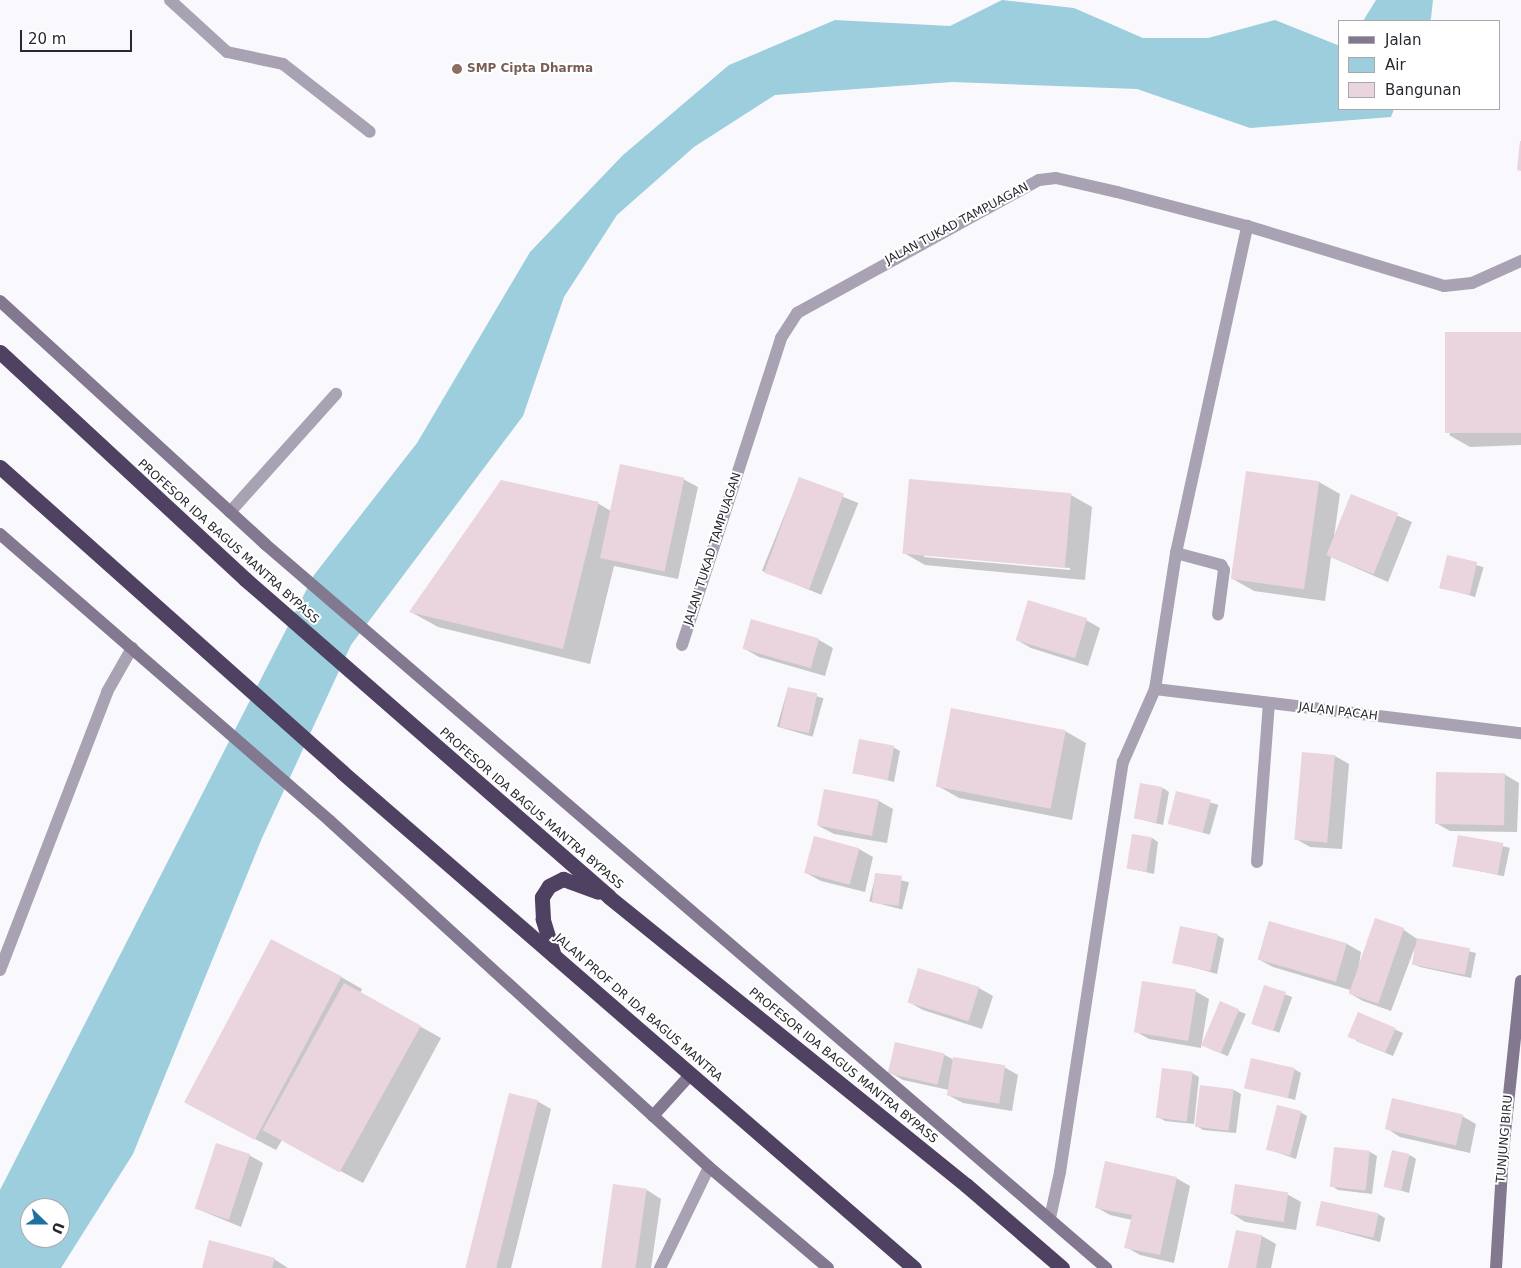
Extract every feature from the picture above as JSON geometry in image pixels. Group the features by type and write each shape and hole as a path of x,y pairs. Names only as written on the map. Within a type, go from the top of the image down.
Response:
{"highway":[{"name":"PROFESOR IDA BAGUS MANTRA BYPASS","path":"0,352 245,580 609,897 966,1185 1062,1268"},
{"name":"JALAN PROF DR IDA BAGUS MANTRA","path":"0,467 342,772 914,1268"},
{"path":"554,956 543,919 542,897 550,886 563,880 609,897"}],"street":[{"path":"170,0 227,52 283,64 370,132"},
{"name":"JALAN TUKAD TAMPUAGAN","path":"682,645 781,338 797,313 807,305 1039,180 1056,178 1246,226 1444,286 1472,282 1521,260"},
{"path":"1050,1218 1123,762 1155,689 1176,553 1246,226"},
{"path":"0,301 265,544 640,870 1050,1218 1106,1268"},
{"path":"230,512 336,394"},
{"path":"0,534 330,821 709,1167 828,1268"},
{"path":"1176,553 1221,565 1224,570 1218,614"},
{"path":"0,970 108,692 132,648"},
{"name":"JALAN PACAH","path":"1155,689 1521,734"},
{"path":"1257,862 1269,704"},
{"name":"TUNJUNG BIRU","path":"1496,1268 1504,1142 1521,981"},
{"path":"653,1116 691,1074"},
{"path":"660,1268 709,1167"}],"water":[{"path":"1002,0 1074,8 1143,38 1208,38 1275,20 1338,45 1338,110 1394,110 1391,117 1250,128 1137,89 952,82 775,95 694,147 617,215 564,297 523,416 351,645 262,838 133,1154 61,1268 0,1268 0,1190 314,575 417,443 530,252 623,155 729,65 835,20 950,26"},
{"path":"1376,0 1433,0 1430,20 1364,20"}],"building":[{"path":"1521,141 1521,171 1517,170"},
{"path":"1445,332 1521,332 1521,433 1445,433"},
{"path":"620,464 685,478 665,572 600,558"},
{"path":"1246,471 1319,481 1304,589 1231,579"},
{"path":"799,477 844,493 809,589 764,573"},
{"path":"909,479 1071,493 1065,568 902,554"},
{"path":"501,480 599,502 563,649 409,612"},
{"path":"1351,494 1398,513 1374,574 1326,555"},
{"path":"1447,555 1477,562 1470,595 1439,588"},
{"path":"1028,600 1087,618 1075,658 1016,640"},
{"path":"751,619 819,639 811,668 742,649"},
{"path":"788,687 817,693 809,733 779,727"},
{"path":"951,708 1066,730 1051,809 936,787"},
{"path":"859,739 894,746 888,780 852,773"},
{"path":"1302,752 1335,755 1327,843 1294,840"},
{"path":"1436,772 1505,773 1504,825 1435,824"},
{"path":"1140,783 1163,787 1156,822 1134,818"},
{"path":"824,789 879,800 872,836 817,825"},
{"path":"1176,791 1211,800 1203,833 1168,824"},
{"path":"1132,834 1152,837 1146,872 1127,869"},
{"path":"1458,835 1503,843 1498,875 1452,867"},
{"path":"814,836 859,848 850,885 804,873"},
{"path":"875,873 902,876 899,906 872,903"},
{"path":"1375,918 1404,928 1378,1004 1349,994"},
{"path":"1269,921 1347,943 1336,982 1258,959"},
{"path":"1180,926 1218,934 1210,971 1172,963"},
{"path":"1417,938 1470,948 1465,975 1412,965"},
{"path":"271,939 342,977 255,1140 184,1102"},
{"path":"918,968 979,987 969,1021 907,1002"},
{"path":"1142,981 1196,990 1188,1041 1134,1032"},
{"path":"344,983 421,1026 340,1173 263,1130"},
{"path":"1264,985 1286,992 1273,1031 1251,1024"},
{"path":"1220,1001 1239,1009 1221,1053 1201,1045"},
{"path":"1358,1012 1396,1028 1385,1053 1347,1037"},
{"path":"895,1042 945,1053 937,1085 888,1073"},
{"path":"953,1057 1005,1065 999,1104 947,1096"},
{"path":"1251,1058 1295,1068 1288,1098 1244,1088"},
{"path":"1162,1068 1193,1072 1187,1121 1156,1118"},
{"path":"1200,1085 1234,1089 1229,1131 1195,1127"},
{"path":"509,1093 538,1100 496,1268 465,1268"},
{"path":"1392,1098 1463,1114 1456,1146 1385,1129"},
{"path":"1277,1105 1301,1111 1290,1156 1266,1150"},
{"path":"216,1143 250,1154 229,1220 195,1209"},
{"path":"1334,1147 1370,1151 1366,1191 1330,1187"},
{"path":"1392,1150 1410,1154 1401,1191 1383,1187"},
{"path":"1105,1161 1177,1177 1160,1255 1124,1248 1132,1215 1095,1208"},
{"path":"613,1184 647,1189 636,1268 601,1268"},
{"path":"1235,1184 1288,1192 1284,1222 1230,1214"},
{"path":"1321,1201 1379,1213 1374,1238 1316,1225"},
{"path":"1236,1230 1262,1235 1256,1268 1228,1268"},
{"path":"209,1240 275,1258 272,1268 202,1268"}],"place":[{"name":"SMP Cipta Dharma","path":"457,69"}]}
